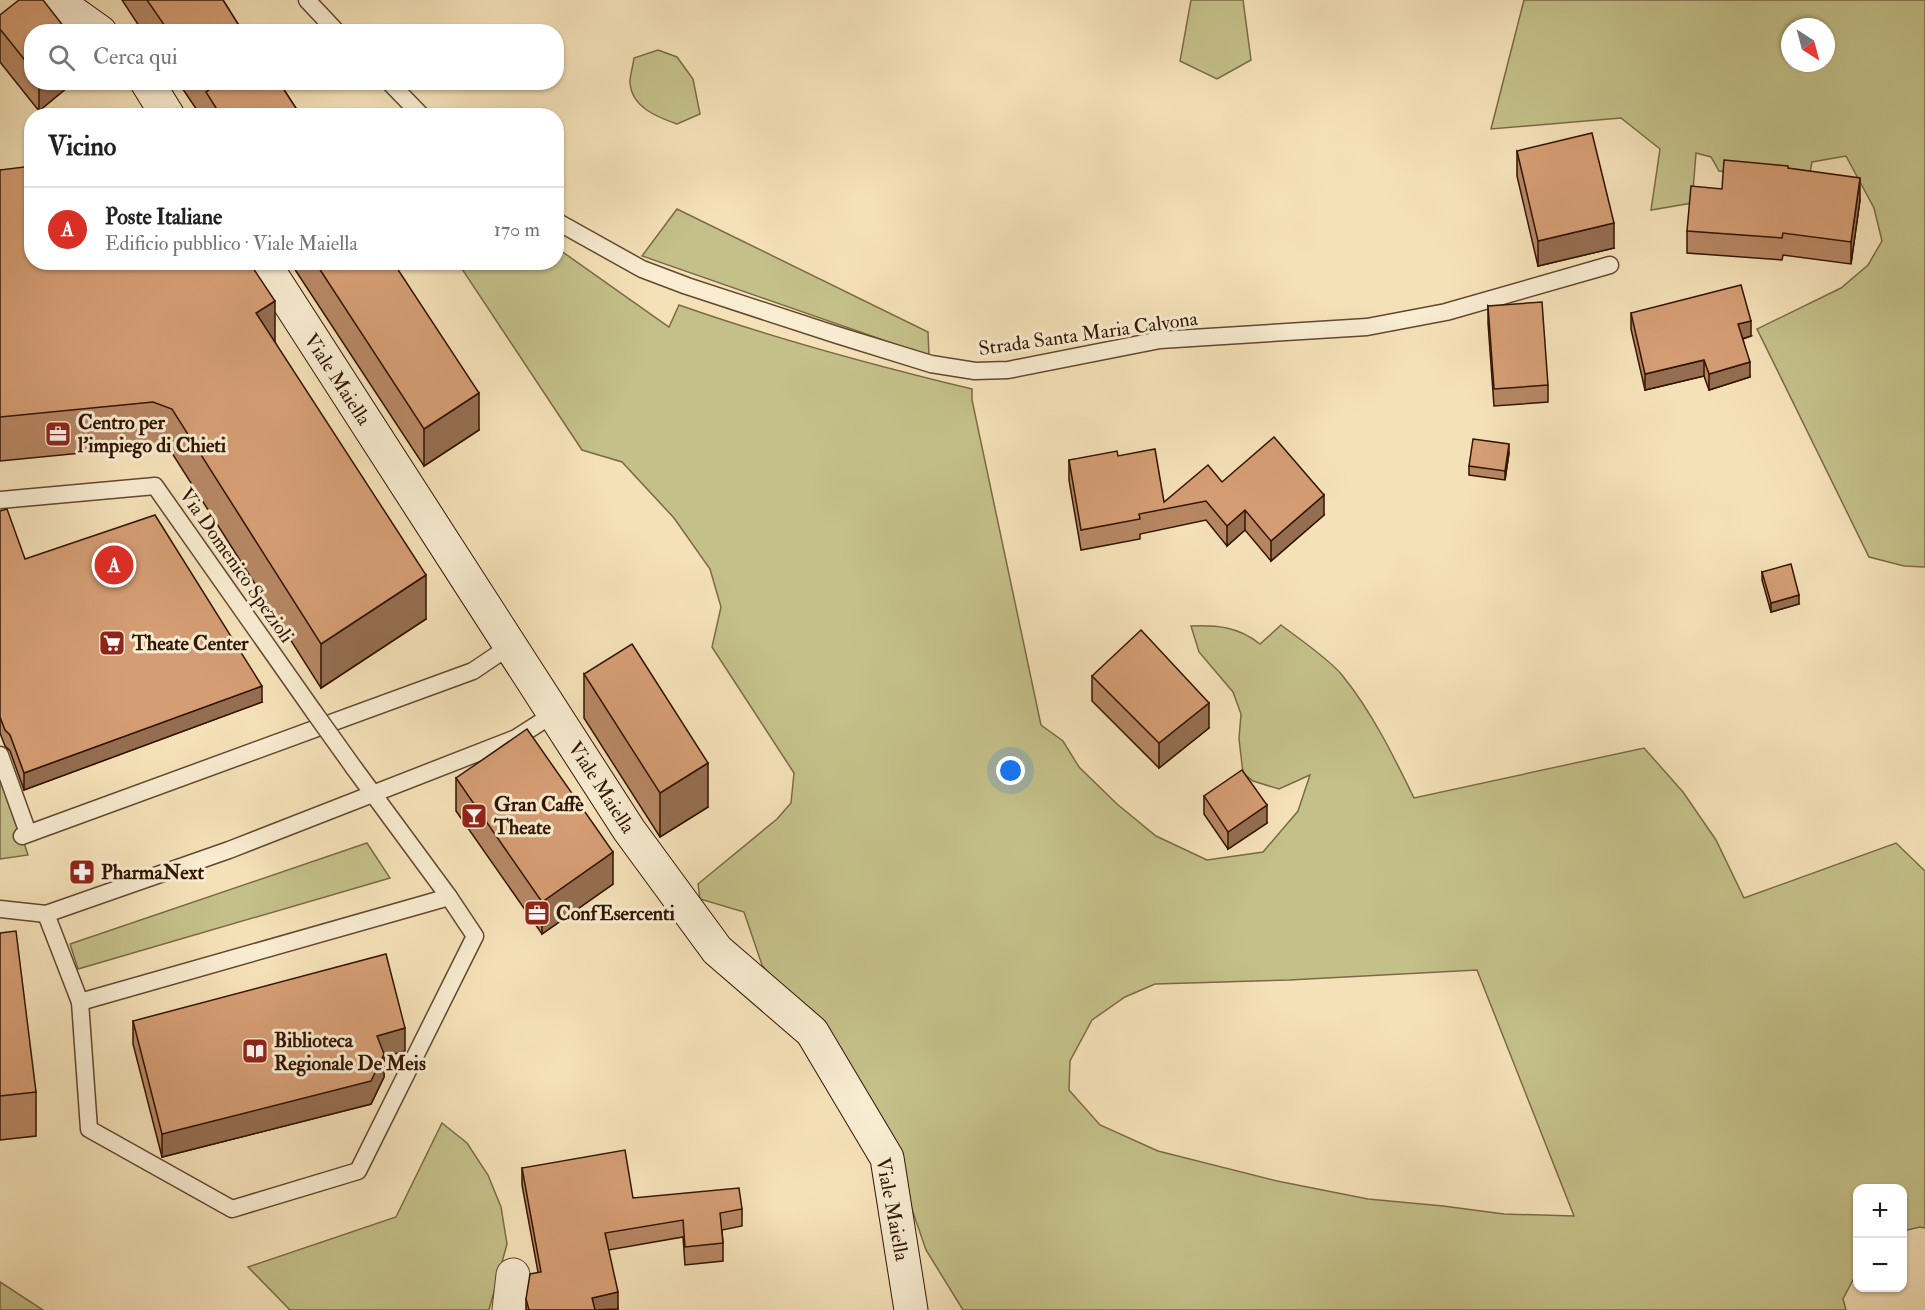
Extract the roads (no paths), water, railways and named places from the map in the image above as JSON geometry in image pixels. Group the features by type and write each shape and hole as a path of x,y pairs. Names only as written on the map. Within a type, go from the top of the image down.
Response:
{"main road":[{"path":"55,0 89,24"},
{"path":"90,0 106,24"},
{"path":"152,90 163,108"},
{"name":"Viale Maiella","path":"268,270 630,830 717,950 812,1032 818,1041 887,1158 911,1310"},
{"path":"509,1310 513,1275"}],"lane":[{"path":"308,0 330,24"},
{"path":"397,90 414,108"},
{"name":"Strada Santa Maria Calvona","path":"564,225 642,269 687,286 931,364 975,372 1008,370 1160,340 1367,327 1446,312 1610,265"},
{"name":"Via Domenico Spezioli","path":"0,500 155,486 475,936 358,1171 232,1209 89,1129 80,1002 45,914"},
{"path":"0,755 25,834 473,671 510,646"},
{"path":"0,909 45,914 229,850 516,738 555,713"},
{"path":"80,1002 449,897"}],"place":[{"name":"Centro per l'impiego di Chieti","path":"58,434"},
{"name":"Poste Italiane","path":"114,565"},
{"name":"Theate Center","path":"112,643"},
{"name":"Gran Caffè Theate","path":"474,816"},
{"name":"PharmaNext","path":"82,872"},
{"name":"ConfEsercenti","path":"537,913"},
{"name":"Biblioteca Regionale De Meis","path":"255,1051"}]}
